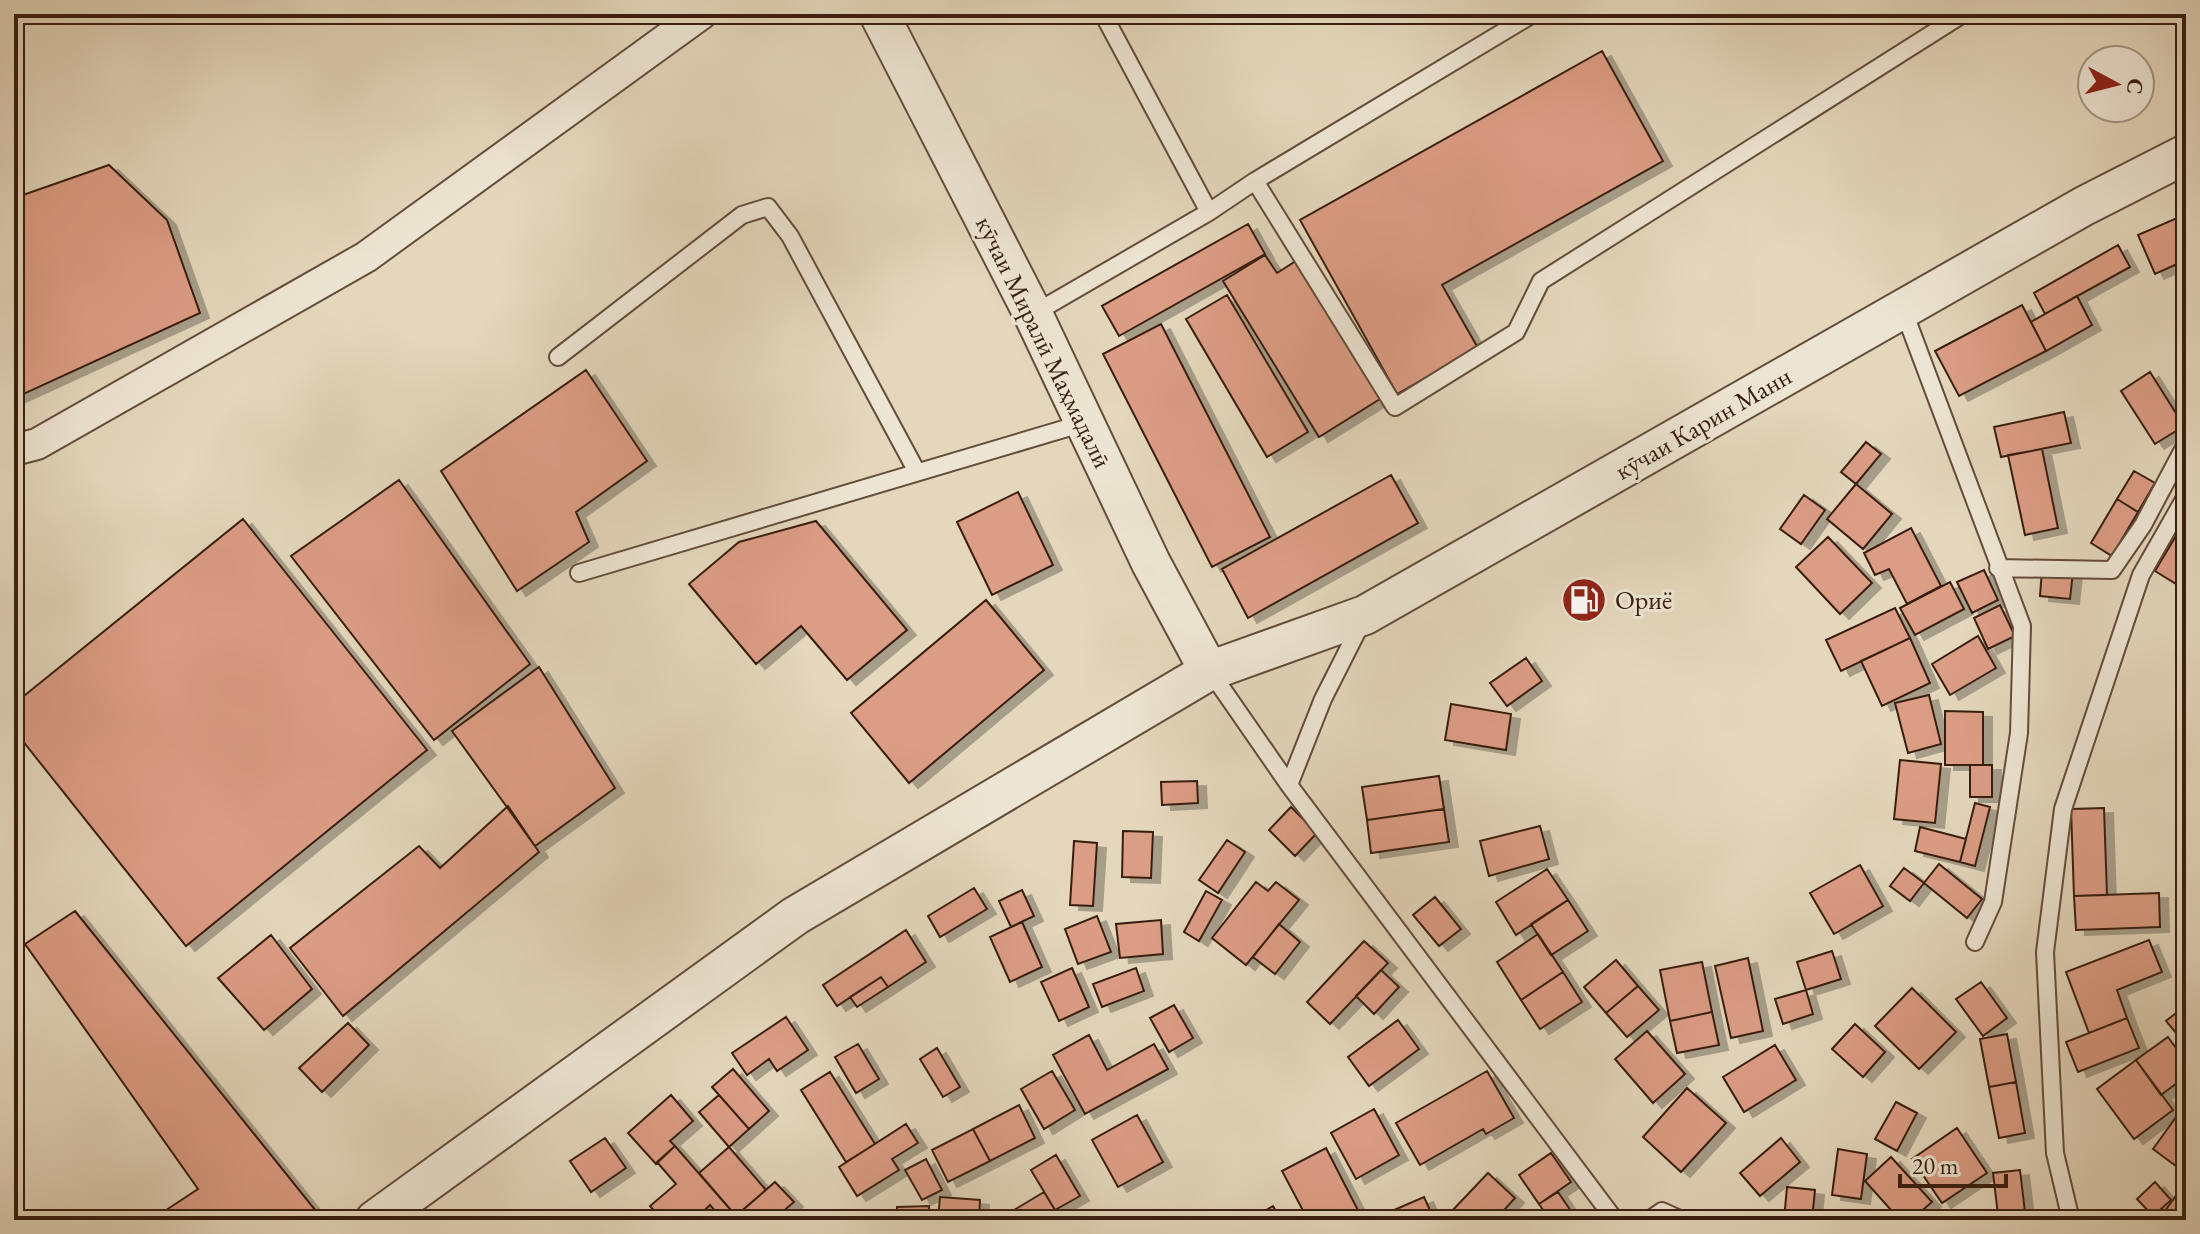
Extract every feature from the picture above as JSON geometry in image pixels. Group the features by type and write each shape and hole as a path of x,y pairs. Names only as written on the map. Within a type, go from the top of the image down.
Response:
{"street":[{"path":"14,450 37,444 366,257 701,14"},
{"name":"кӯчаи Миралӣ Маҳмадалӣ","path":"879,14 1033,314 1151,563 1209,671"},
{"name":"кӯчаи Карин Манн","path":"375,1220 795,916 1209,671 1365,615 2084,206 2186,154"}],"lane":[{"path":"1103,14 1209,212"},
{"path":"1033,314 1209,212 1255,181 1533,14"},
{"path":"1255,181 1395,407 1516,332 1541,281 1963,14"},
{"path":"558,357 742,215 768,207 790,236 917,472"},
{"path":"1903,309 2022,626 2019,733 1993,902 1975,942"},
{"path":"579,573 1084,423"},
{"path":"1998,568 2112,570 2143,525 2186,444"},
{"path":"2071,1220 2055,1153 2045,952 2063,809 2141,575 2186,496"},
{"path":"1289,785 1323,699 1365,615"},
{"path":"1209,671 1289,785 1615,1220"},
{"path":"1649,1220 1662,1211 1682,1220"}],"building":[{"path":"1602,51 1663,161 1442,285 1478,348 1397,394 1300,220"},
{"path":"109,165 167,220 200,313 17,397 14,389 14,235 20,196"},
{"path":"2177,218 2186,239 2186,260 2155,274 2138,235"},
{"path":"1248,224 1265,254 1119,336 1102,306"},
{"path":"2118,245 2130,267 2045,314 2034,293"},
{"path":"1265,255 1277,273 1296,261 1380,399 1319,437 1223,281"},
{"path":"1227,295 1308,432 1267,457 1186,319"},
{"path":"2077,296 2092,325 2046,351 2031,322"},
{"path":"2022,305 2046,351 1959,396 1935,351"},
{"path":"1161,324 1270,537 1212,567 1103,354"},
{"path":"586,370 647,461 576,512 589,542 517,591 441,471"},
{"path":"2150,372 2184,426 2155,444 2121,391"},
{"path":"2064,412 2071,443 2001,457 1994,427"},
{"path":"1866,442 1881,454 1856,484 1841,472"},
{"path":"2042,449 2058,528 2025,535 2008,455"},
{"path":"2134,471 2155,483 2138,512 2117,499"},
{"path":"1391,475 1418,523 1248,618 1222,569"},
{"path":"399,480 530,664 434,740 291,556"},
{"path":"1856,484 1892,514 1863,549 1827,519"},
{"path":"1018,492 1053,565 992,595 957,522"},
{"path":"1804,495 1825,510 1801,544 1780,529"},
{"path":"2117,499 2138,512 2112,556 2091,543"},
{"path":"243,519 427,750 186,946 14,730 14,704"},
{"path":"2186,519 2186,578 2181,587 2155,571"},
{"path":"816,521 907,630 847,680 801,626 756,664 689,584 739,542"},
{"path":"1911,528 1941,586 1907,604 1889,569 1875,575 1864,553"},
{"path":"1828,537 1872,583 1840,614 1796,567"},
{"path":"2042,569 2073,572 2070,599 2040,596"},
{"path":"1984,570 1998,600 1972,613 1957,582"},
{"path":"1950,582 1964,609 1915,635 1900,608"},
{"path":"986,600 1044,670 909,783 851,713"},
{"path":"2000,605 2015,636 1988,649 1974,618"},
{"path":"1895,608 1910,638 1841,671 1826,640"},
{"path":"1978,636 1996,668 1950,695 1932,664"},
{"path":"1910,638 1930,683 1882,706 1861,661"},
{"path":"1526,658 1542,681 1507,706 1490,683"},
{"path":"539,667 615,788 535,846 452,731"},
{"path":"1929,695 1941,744 1908,753 1895,703"},
{"path":"1451,704 1511,714 1506,750 1445,740"},
{"path":"1945,711 1983,712 1983,765 1945,765"},
{"path":"1900,760 1941,764 1935,823 1894,819"},
{"path":"1970,765 1992,765 1992,797 1970,797"},
{"path":"1439,776 1444,809 1367,820 1362,787"},
{"path":"1197,781 1198,803 1162,805 1161,782"},
{"path":"1975,803 1990,807 1975,866 1960,862"},
{"path":"508,806 539,852 343,1016 290,948 419,846 440,868"},
{"path":"1291,807 1317,833 1295,856 1269,830"},
{"path":"2104,808 2107,895 2074,896 2071,809"},
{"path":"1444,809 1449,842 1371,853 1367,820"},
{"path":"1540,826 1549,859 1489,876 1480,841"},
{"path":"1920,827 1966,839 1960,862 1915,851"},
{"path":"1123,831 1153,832 1151,878 1122,877"},
{"path":"1227,840 1245,852 1218,893 1199,880"},
{"path":"1074,841 1097,843 1093,906 1070,905"},
{"path":"1939,864 1982,899 1967,918 1924,883"},
{"path":"1860,865 1883,906 1834,934 1810,893"},
{"path":"1904,868 1924,883 1910,901 1890,886"},
{"path":"1547,869 1568,900 1516,935 1496,902"},
{"path":"1256,882 1268,891 1276,882 1299,900 1246,965 1212,938"},
{"path":"974,888 987,909 940,937 928,916"},
{"path":"1022,890 1034,916 1011,927 999,901"},
{"path":"1206,891 1222,900 1199,941 1184,932"},
{"path":"2159,893 2160,927 2076,930 2074,896"},
{"path":"1435,897 1461,929 1439,946 1413,915"},
{"path":"1568,900 1588,931 1551,955 1531,924"},
{"path":"75,911 316,1211 302,1220 151,1220 198,1189 25,944"},
{"path":"1097,916 1111,952 1078,964 1065,929"},
{"path":"1161,920 1163,954 1120,958 1116,924"},
{"path":"1022,922 1042,967 1010,982 990,937"},
{"path":"1279,924 1300,942 1275,974 1253,957"},
{"path":"906,930 926,962 888,987 881,977 837,1006 823,985"},
{"path":"1538,934 1563,972 1521,1000 1497,962"},
{"path":"271,935 312,989 264,1030 218,978"},
{"path":"2149,940 2162,972 2117,990 2127,1018 2089,1033 2066,972"},
{"path":"1364,941 1388,963 1330,1024 1307,1002"},
{"path":"1832,951 1841,979 1806,990 1797,962"},
{"path":"1748,958 1763,1031 1731,1038 1715,966"},
{"path":"1616,960 1638,986 1606,1013 1584,987"},
{"path":"1702,962 1712,1012 1670,1021 1660,970"},
{"path":"1072,968 1089,1007 1059,1021 1041,982"},
{"path":"1136,968 1144,991 1102,1007 1093,984"},
{"path":"1381,970 1399,987 1374,1014 1356,996"},
{"path":"1563,972 1582,1002 1540,1029 1521,1000"},
{"path":"881,977 888,987 857,1007 850,997"},
{"path":"1981,982 2007,1018 1983,1036 1956,999"},
{"path":"1638,986 1659,1010 1627,1037 1606,1013"},
{"path":"1912,988 1956,1032 1919,1069 1875,1026"},
{"path":"1806,990 1813,1014 1783,1024 1775,999"},
{"path":"1174,1005 1193,1038 1169,1052 1150,1018"},
{"path":"2186,1005 2186,1045 2166,1021"},
{"path":"1712,1012 1719,1045 1677,1053 1670,1021"},
{"path":"786,1017 808,1050 777,1071 769,1059 747,1075 732,1053"},
{"path":"2127,1018 2139,1048 2078,1072 2066,1042"},
{"path":"1398,1020 1419,1049 1369,1086 1348,1057"},
{"path":"348,1023 369,1045 322,1092 299,1068"},
{"path":"1855,1024 1885,1052 1863,1077 1832,1049"},
{"path":"1647,1031 1685,1074 1653,1103 1615,1059"},
{"path":"2007,1034 2016,1082 1989,1087 1980,1039"},
{"path":"1089,1035 1107,1070 1154,1044 1168,1069 1085,1114 1053,1055"},
{"path":"2168,1037 2186,1062 2186,1076 2161,1095 2136,1060"},
{"path":"858,1044 879,1079 856,1093 835,1057"},
{"path":"1775,1045 1796,1080 1744,1112 1723,1077"},
{"path":"937,1048 960,1087 943,1097 920,1059"},
{"path":"2136,1060 2173,1110 2134,1139 2097,1089"},
{"path":"733,1069 769,1111 749,1129 712,1087"},
{"path":"1052,1071 1075,1110 1044,1129 1021,1089"},
{"path":"1487,1071 1514,1118 1486,1134 1483,1129 1420,1165 1396,1123"},
{"path":"830,1072 875,1144 846,1162 801,1090"},
{"path":"2016,1082 2025,1133 1999,1138 1989,1087"},
{"path":"1687,1088 1726,1123 1681,1172 1643,1137"},
{"path":"671,1095 693,1121 670,1141 675,1146 656,1164 628,1133"},
{"path":"719,1095 749,1129 729,1147 699,1112"},
{"path":"1896,1102 1917,1113 1897,1151 1875,1139"},
{"path":"1019,1105 1035,1138 990,1161 973,1129"},
{"path":"1374,1109 1399,1155 1356,1179 1331,1133"},
{"path":"2179,1113 2186,1118 2186,1160 2180,1169 2153,1149"},
{"path":"1137,1115 1163,1162 1118,1187 1092,1140"},
{"path":"906,1124 918,1143 892,1159 899,1170 857,1196 839,1167"},
{"path":"1957,1128 1987,1173 1942,1203 1912,1159"},
{"path":"973,1129 990,1161 948,1182 932,1150"},
{"path":"605,1138 626,1168 591,1192 570,1161"},
{"path":"1781,1138 1800,1162 1760,1196 1740,1173"},
{"path":"675,1146 736,1216 723,1220 710,1205 694,1220 662,1220 650,1206 676,1184 657,1162"},
{"path":"729,1147 766,1190 736,1216 699,1173"},
{"path":"1326,1148 1363,1220 1308,1220 1282,1171"},
{"path":"1838,1149 1867,1154 1861,1199 1832,1195"},
{"path":"1551,1153 1571,1182 1539,1204 1519,1175"},
{"path":"1056,1155 1080,1196 1055,1210 1031,1170"},
{"path":"1891,1157 1932,1202 1911,1220 1900,1220 1865,1181"},
{"path":"926,1159 942,1190 922,1200 905,1170"},
{"path":"2020,1170 2025,1212 1998,1215 1993,1173"},
{"path":"1488,1173 1515,1198 1495,1220 1457,1220 1450,1213"},
{"path":"775,1182 794,1202 773,1220 731,1220"},
{"path":"2155,1182 2171,1200 2153,1216 2137,1199"},
{"path":"2186,1182 2186,1220 2169,1220 2162,1215"},
{"path":"1787,1187 1815,1190 1812,1220 1784,1220"},
{"path":"1044,1192 1061,1220 1013,1220 1009,1213"},
{"path":"1558,1192 1577,1220 1550,1220 1539,1204"},
{"path":"940,1197 980,1200 979,1220 938,1220"},
{"path":"1424,1197 1433,1217 1442,1213 1445,1220 1371,1220"},
{"path":"929,1206 930,1220 897,1220 897,1207"},
{"path":"1273,1206 1281,1220 1249,1220"},
{"path":"2025,1212 2026,1220 1981,1220 1980,1217"},
{"path":"1815,1214 1859,1218 1859,1220 1815,1220"}],"place":[{"name":"Ориё","path":"1584,600"}]}
